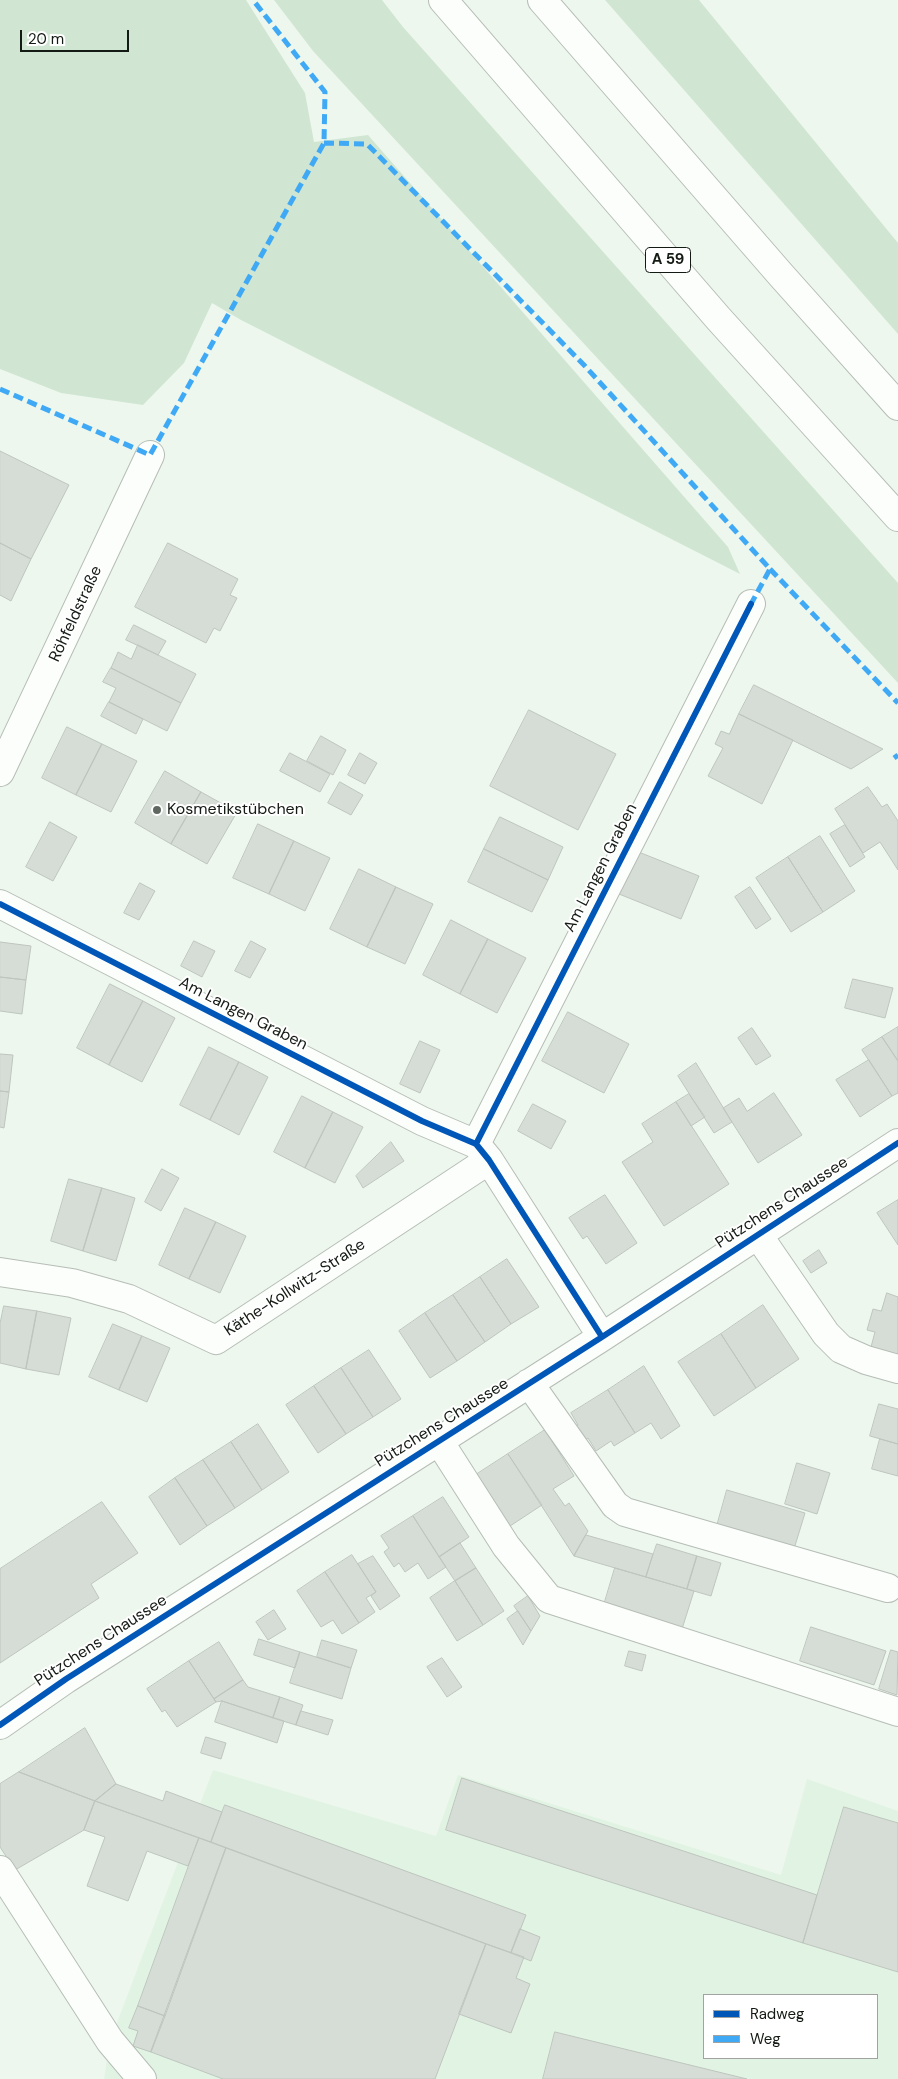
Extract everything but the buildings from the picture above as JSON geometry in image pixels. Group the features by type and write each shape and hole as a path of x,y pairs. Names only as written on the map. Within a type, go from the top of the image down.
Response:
{"main road":[{"name":"A 59","path":"443,0 712,311 898,517"},
{"path":"542,0 781,275 898,406"},
{"name":"Röhfeldstraße","path":"0,772 150,455"},
{"name":"Am Langen Graben","path":"0,904 483,1152 751,604"},
{"name":"Pützchens Chaussee","path":"0,1725 66,1679 602,1337 898,1143"},
{"path":"483,1152 602,1337"},
{"name":"Käthe-Kollwitz-Straße","path":"0,1272 72,1283 129,1299 216,1340 483,1152"},
{"path":"758,1235 826,1334 841,1349 866,1360 898,1369"},
{"path":"529,1383 615,1505 625,1512 888,1588"},
{"path":"439,1441 506,1546 549,1598 898,1712"},
{"path":"0,1870 110,2041 142,2079"}],"shaded area":[{"path":"0,0 246,0 305,93 314,142 368,135 728,547 740,574 241,320 212,303 184,363 143,405 61,393 0,369"},
{"path":"274,0 382,0 403,27 898,583 898,683 313,51"},
{"path":"605,0 699,0 898,243 898,334"},
{"path":"213,1770 436,1836 458,1775 781,1875 807,1779 898,1811 898,2079 104,2079 110,2041"}],"marked path":[{"path":"0,389 150,455 324,143 325,92 253,0"},
{"path":"324,143 367,144 584,365 770,569 751,604"},
{"path":"770,569 898,703"},
{"path":"894,758 898,755"}],"cycle path":[{"path":"476,1144 751,604"},
{"path":"0,904 422,1121 476,1144 489,1160 602,1337"},
{"path":"0,1725 66,1679 602,1337 898,1143"}],"place":[{"name":"Kosmetikstübchen","path":"157,810"}]}
